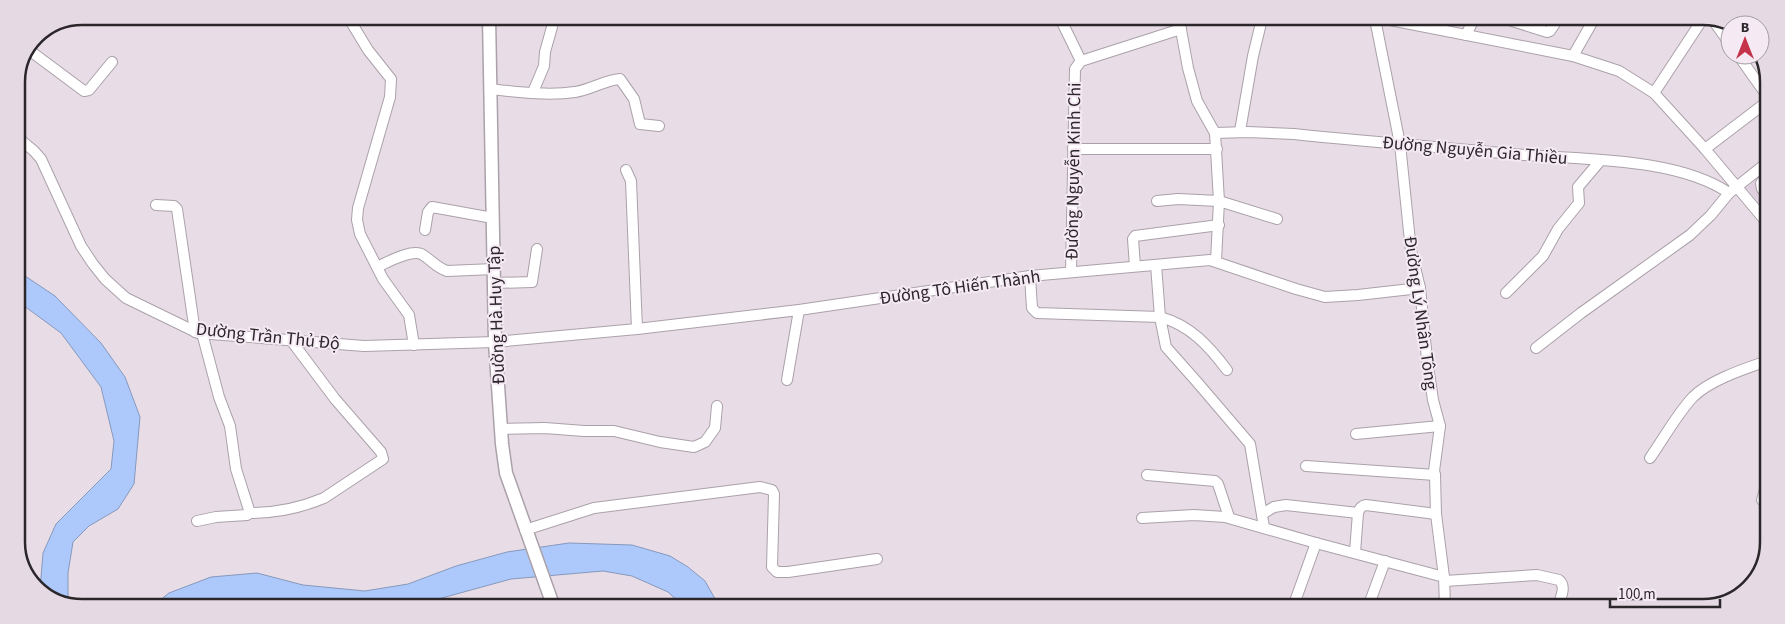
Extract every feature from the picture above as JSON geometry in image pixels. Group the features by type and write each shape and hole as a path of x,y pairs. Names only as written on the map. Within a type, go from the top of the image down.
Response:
{"main road":[{"name":"Đường Hà Huy Tập","path":"489,25 495,342 501,429 506,472 551,599"}],"street":[{"path":"352,25 391,79 390,97 358,208 357,220 360,234 383,279 409,315 414,345"},
{"name":"Đường Nguyễn Kinh Chi","path":"1063,25 1081,61 1075,69 1071,272"},
{"path":"1081,61 1177,25"},
{"path":"1180,25 1188,68 1197,101 1216,132 1219,201 1216,261"},
{"path":"1240,132 1253,56 1261,25"},
{"name":"Đường Lý Nhân Tông","path":"1376,25 1400,144 1411,251 1420,288 1427,359 1440,426 1434,471 1436,475 1436,514 1445,599"},
{"path":"1415,25 1573,56 1619,71 1654,93 1705,149 1760,214"},
{"path":"1466,35 1471,25"},
{"path":"1525,25 1547,32 1554,25"},
{"path":"1573,56 1591,25"},
{"path":"1654,93 1699,25"},
{"path":"533,92 544,66 545,52 552,27"},
{"path":"33,53 84,91 90,90 112,62"},
{"path":"1745,65 1760,87"},
{"path":"490,89 576,92 620,78 634,99 640,124 659,126"},
{"path":"1705,149 1760,105"},
{"name":"Đường Nguyễn Gia Thiều","path":"1216,132 1294,134 1600,161 1680,171 1711,182 1729,194"},
{"name":"Dường Trần Thủ Độ","path":"25,144 41,159 81,246 105,279 126,298 198,332 364,346 495,342"},
{"path":"1073,150 1216,149"},
{"path":"1506,294 1546,254 1558,229 1579,203 1578,187 1600,161"},
{"path":"1536,348 1581,313 1690,236 1729,194 1760,169"},
{"path":"626,170 631,181 637,329"},
{"path":"1157,201 1178,199 1219,201 1277,219"},
{"path":"156,205 174,206 177,209 198,332 230,426 236,470 250,513"},
{"path":"425,230 429,210 432,207 493,218"},
{"path":"1135,266 1133,239 1135,236 1219,225"},
{"path":"494,283 532,282 537,249"},
{"path":"377,267 414,252 422,254 441,269 447,271 494,269"},
{"name":"Đường Tô Hiến Thành","path":"495,342 637,329 798,310 1030,276 1210,260 1325,297 1420,288"},
{"path":"1156,265 1163,340 1168,351 1250,444 1264,528"},
{"path":"1030,276 1032,308 1036,313 1160,317 1171,320 1203,340 1227,370"},
{"path":"787,380 798,310"},
{"path":"197,521 216,517 285,510 314,502 324,498 383,459 381,452 335,398 290,339"},
{"path":"1650,458 1688,404 1700,392 1740,371 1760,364"},
{"path":"501,429 545,428 626,432 660,442 694,447 706,442 716,428 717,406"},
{"path":"1356,434 1440,426"},
{"path":"1306,466 1436,475"},
{"path":"1147,475 1215,481 1218,484 1229,517"},
{"path":"525,530 594,508 760,487 772,490 774,494 772,567 777,572 876,559"},
{"path":"1262,514 1274,507 1286,505 1358,513"},
{"path":"1355,552 1358,513 1360,508 1366,505 1436,514"},
{"path":"1142,518 1194,515 1229,517 1444,579 1537,575 1562,582 1563,587 1560,599"},
{"path":"1296,599 1316,543"},
{"path":"1371,599 1385,561"}],"shaded area":[{"path":"1760,177 1760,205 1746,188"}],"water":[{"path":"25,276 55,296 101,343 125,377 140,417 134,484 118,509 89,526 73,542 68,573 68,597 47,587 41,581 43,553 56,524 111,469 114,441 101,387 61,333 25,307"},
{"path":"569,543 632,545 670,556 688,567 705,581 715,599 676,599 668,592 632,576 603,571 511,579 438,599 162,599 169,593 211,577 257,573 303,585 365,591 408,584 456,566 507,552"}]}
